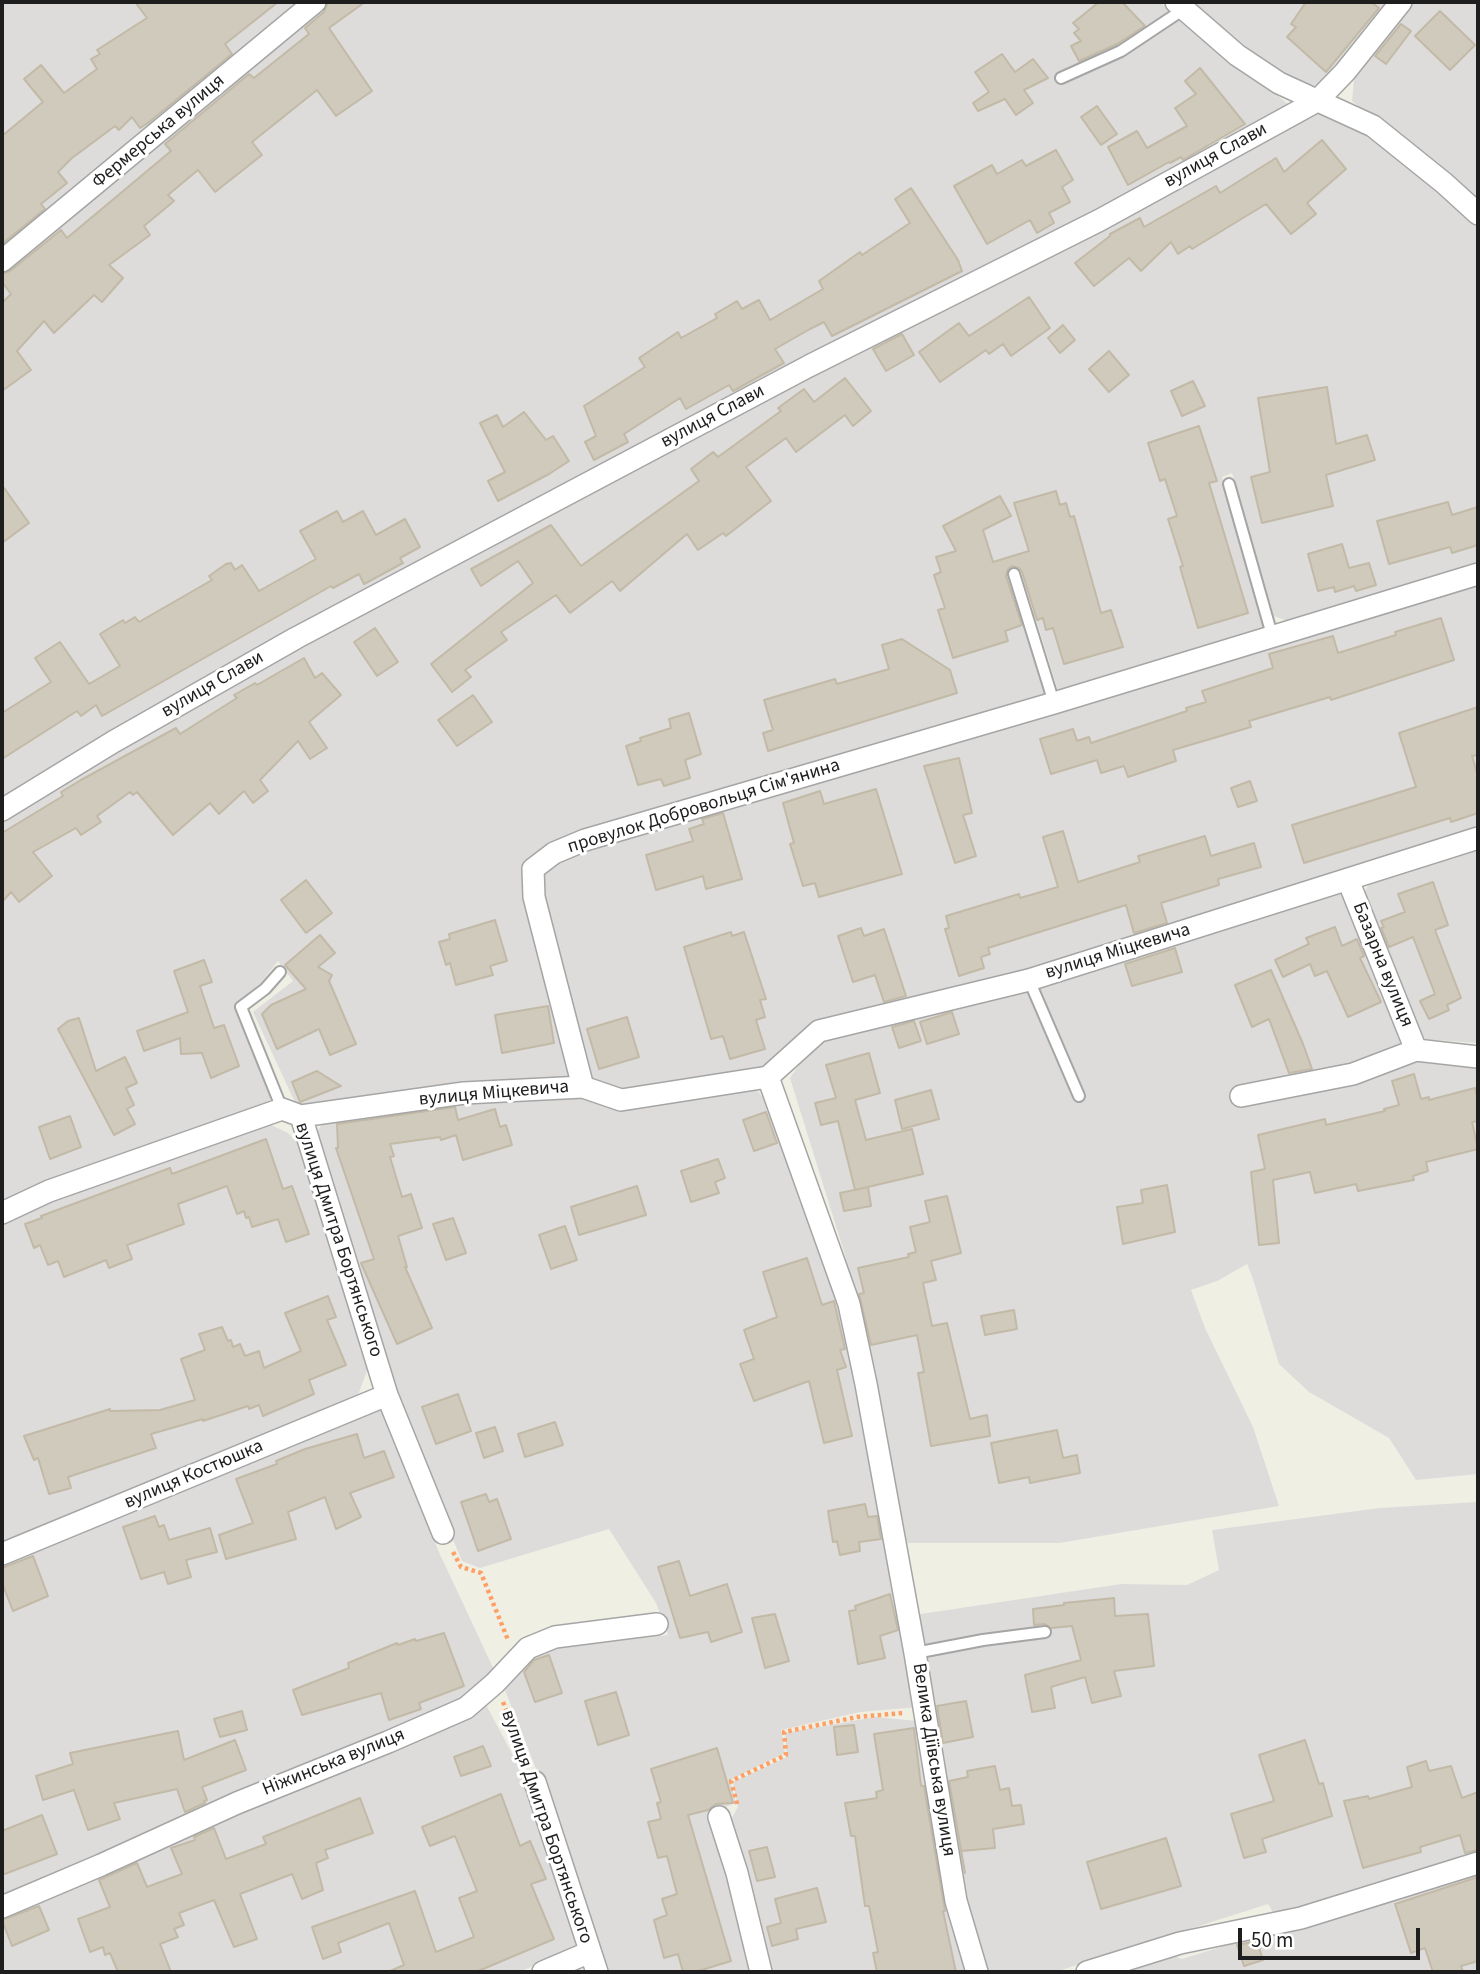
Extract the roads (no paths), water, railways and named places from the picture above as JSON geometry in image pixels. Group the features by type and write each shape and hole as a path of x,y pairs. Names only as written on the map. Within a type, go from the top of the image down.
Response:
{"street":[{"name":"Фермерська вулиця","path":"2,261 315,2"},
{"name":"вулиця Слави","path":"2,810 113,742 296,638 809,366 1100,220 1317,101 1345,72 1401,2"},
{"path":"1180,6 1237,55 1279,83 1373,126 1478,214"},
{"name":"провулок Добровольця Сім'янина","path":"583,1087 534,897 533,869 554,853 585,840 1054,703 1478,574"},
{"name":"вулиця Міцкевича","path":"2,1213 49,1191 291,1112 464,1093 583,1087 621,1100 768,1077 819,1031 1029,980 1478,838"},
{"name":"Базарна вулиця","path":"1348,880 1416,1050"},
{"name":"Базарна вулиця","path":"1241,1096 1353,1073 1416,1050 1478,1057"},
{"name":"Велика Діївська вулиця","path":"768,1077 849,1304 896,1546 956,1901 977,1972"},
{"name":"вулиця Дмитра Бортянського","path":"291,1112 387,1395 443,1533"},
{"name":"вулиця Костюшка","path":"2,1554 387,1395"},
{"name":"Ніжинська вулиця","path":"2,1907 237,1803 466,1708 495,1683 528,1648 555,1637 657,1624"},
{"name":"вулиця Дмитра Бортянського","path":"535,1782 597,1972"},
{"path":"719,1817 737,1873 761,1972"},
{"path":"1087,1972 1180,1943 1301,1918 1478,1863"},
{"path":"543,1972 590,1952"}],"lane":[{"path":"1061,78 1121,51 1180,6"},
{"path":"1229,484 1272,635"},
{"path":"1014,574 1054,703"},
{"name":"вулиця Дмитра Бортянського","path":"280,972 265,989 241,1007 291,1112"},
{"path":"1029,980 1079,1097"},
{"path":"915,1653 1045,1632"}]}
